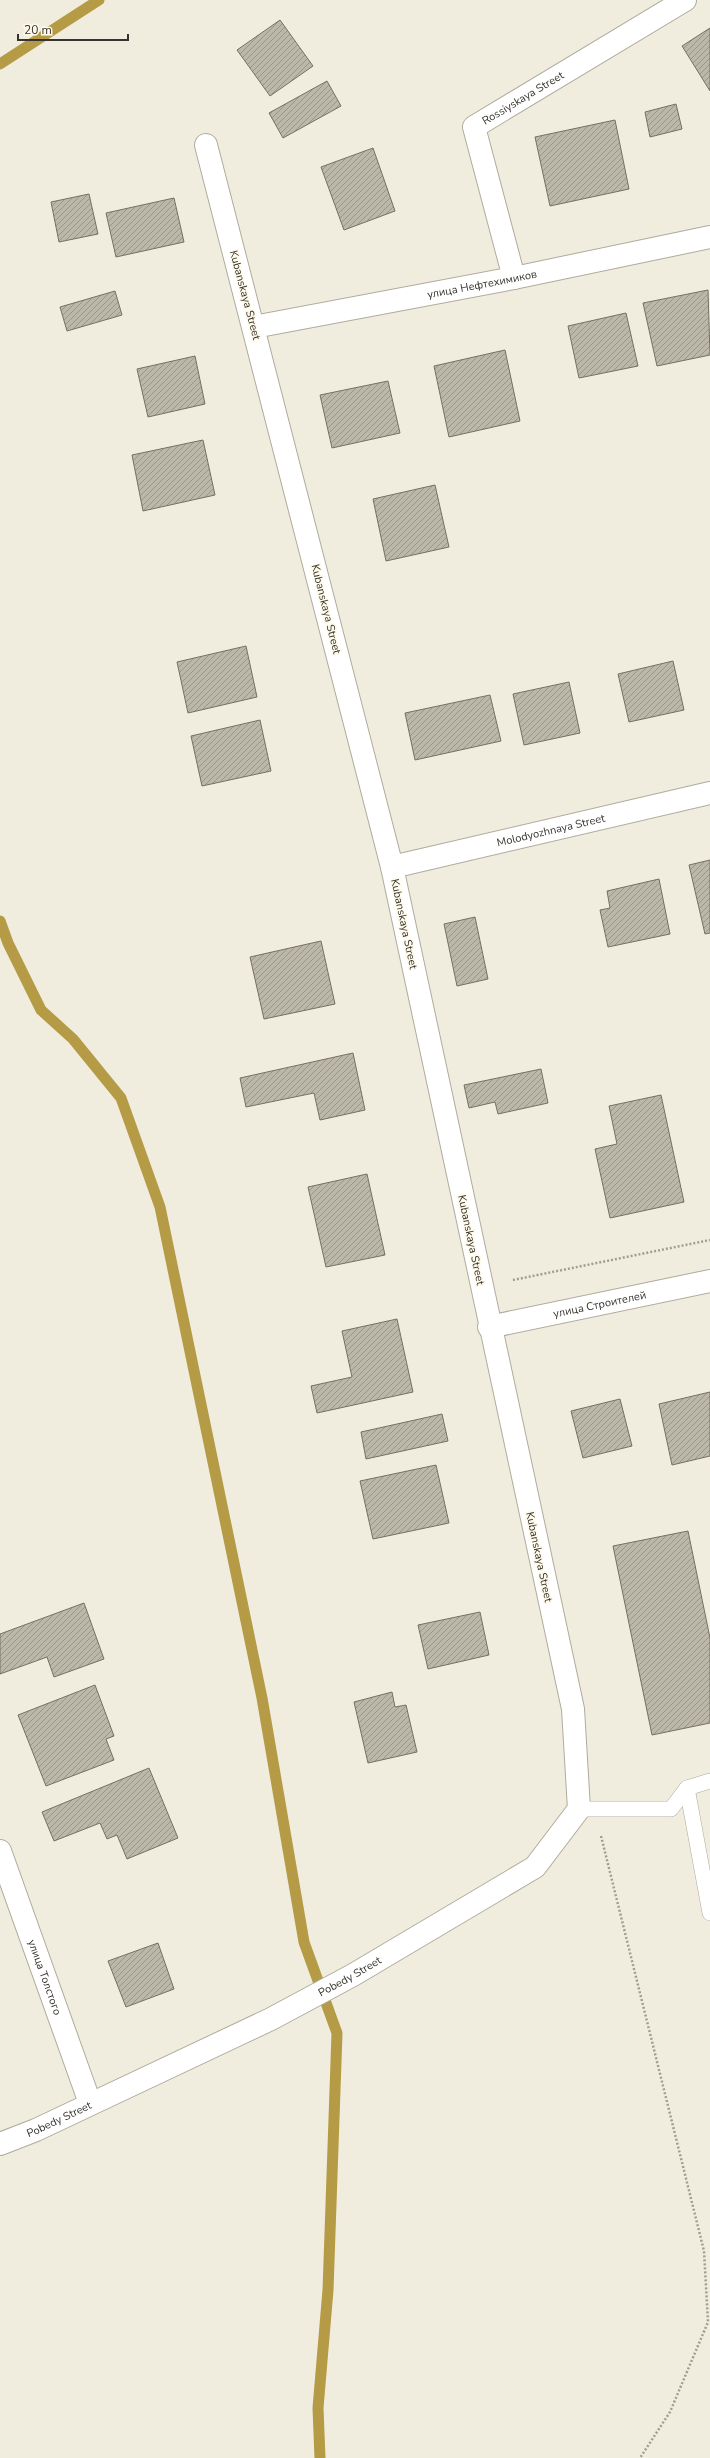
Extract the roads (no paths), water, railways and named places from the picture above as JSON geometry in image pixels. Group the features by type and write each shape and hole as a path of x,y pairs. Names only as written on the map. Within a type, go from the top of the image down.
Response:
{"street":[{"name":"Rossiyskaya Street","path":"514,278 474,127 685,0"},
{"name":"Kubanskaya Street","path":"206,145 392,867 489,1327 573,1709 587,1809"},
{"name":"улица Нефтехимиков","path":"254,327 514,278 710,237"},
{"name":"Molodyozhnaya Street","path":"392,867 710,793"},
{"name":"улица Строителей","path":"489,1327 710,1281"},
{"name":"Pobedy Street","path":"0,2144 36,2130 90,2103 271,2019 352,1975 535,1867 587,1809"},
{"name":"улица Толстого","path":"0,1851 90,2103"}],"lane":[{"path":"587,1809 671,1809 687,1788 710,1781"},
{"path":"687,1788 710,1913"}],"waterway":[{"path":"0,64 99,0"},
{"path":"0,921 8,943 41,1010 73,1039 121,1098 160,1207 262,1698 304,1942 337,2033 328,2290 318,2408 320,2458"}]}
